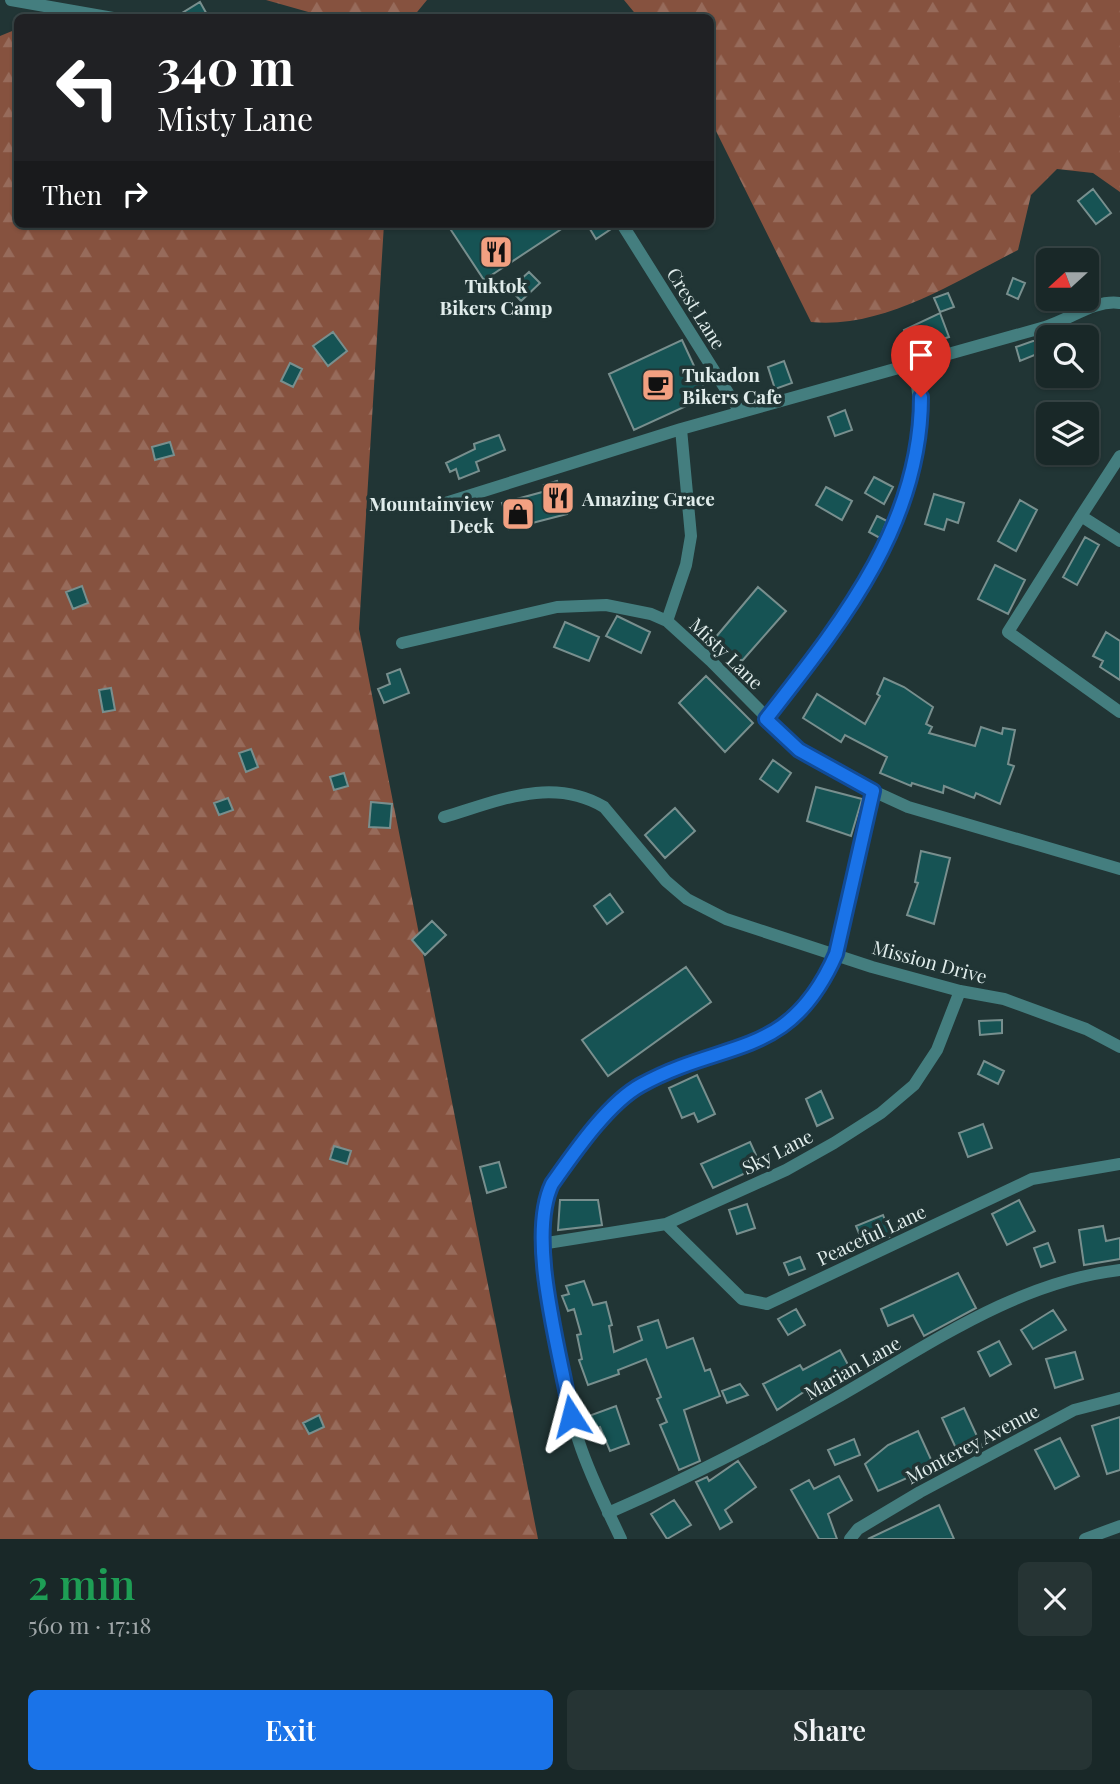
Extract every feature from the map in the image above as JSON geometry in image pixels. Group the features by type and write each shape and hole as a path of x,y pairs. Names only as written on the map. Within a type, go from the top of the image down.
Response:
{"street":[{"path":"11,0 90,14"},
{"name":"Crest Lane","path":"625,228 740,412"},
{"path":"439,505 681,429 1066,321 1098,304 1120,303"},
{"path":"766,719 851,606 901,514 912,478 921,420 921,397 913,364"},
{"path":"667,621 686,565 691,536 681,429"},
{"path":"1120,456 1008,632 1120,712"},
{"path":"1081,516 1120,541"},
{"name":"Misty Lane","path":"402,643 557,607 580,604 631,608 667,621 799,750 873,791 908,807 1120,869"},
{"name":"Mission Drive","path":"444,817 540,791 565,791 592,800 604,807 647,862 687,899 726,919 772,937 960,991 1004,999 1087,1029 1120,1047"},
{"path":"621,1539 578,1442 571,1416 541,1244 545,1199 552,1184 623,1097 660,1076 737,1050 784,1025 814,997 836,954 873,791"},
{"name":"Sky Lane","path":"541,1244 666,1224 786,1170 896,1102 928,1068 960,991"},
{"name":"Peaceful Lane","path":"666,1224 742,1299 767,1304 1026,1182 1120,1164"},
{"name":"Marian Lane","path":"608,1513 699,1473 1008,1300 1092,1273 1120,1270"},
{"name":"Monterey Avenue","path":"850,1538 858,1530 920,1492 1074,1410 1120,1398"},
{"path":"1085,1539 1120,1526"}],"green space":[{"path":"266,0 427,0 415,14 315,14"},
{"path":"624,0 1120,0 1120,192 1093,173 1057,169 1031,195 1018,250 944,289 892,311 838,322 811,322 714,127 714,14 636,14"},
{"path":"14,30 14,228 384,228 359,629 538,1539 0,1539 0,36"}],"building":[{"path":"200,2 207,14 180,14"},
{"path":"1093,189 1111,213 1096,224 1078,201"},
{"name":"Tuktok Bikers Camp","path":"450,228 563,228 484,280"},
{"path":"589,228 612,228 596,239"},
{"path":"529,272 540,283 521,301 510,289"},
{"path":"1013,278 1025,283 1018,299 1007,294"},
{"path":"948,293 954,307 940,312 934,298"},
{"path":"940,313 949,337 936,341 933,332 908,341 904,330"},
{"path":"333,332 347,351 328,366 313,346"},
{"name":"Tukadon Bikers Cafe","path":"682,340 708,396 634,430 609,374"},
{"path":"1036,341 1036,354 1020,361 1016,347"},
{"path":"784,361 792,383 775,389 768,367"},
{"path":"290,363 302,369 293,387 281,381"},
{"path":"845,410 852,430 835,436 828,417"},
{"path":"499,435 505,450 476,462 479,471 459,479 456,469 450,472 446,463 475,449 474,444"},
{"path":"170,442 174,455 155,460 152,447"},
{"path":"874,477 893,487 884,504 865,493"},
{"path":"557,481 567,514 509,529 502,503 546,491 544,485"},
{"path":"826,487 852,501 842,520 816,505"},
{"path":"934,494 964,503 958,523 947,519 944,530 925,524"},
{"path":"1020,500 1037,510 1016,551 998,541"},
{"path":"877,516 887,521 880,538 869,532"},
{"path":"1085,537 1099,545 1077,585 1063,577"},
{"path":"995,565 1025,580 1008,614 978,599"},
{"path":"82,586 88,603 73,609 66,592"},
{"path":"758,587 786,611 742,661 715,638"},
{"path":"617,616 650,632 641,653 606,636"},
{"path":"565,622 599,637 589,661 554,647"},
{"path":"1106,632 1120,641 1120,680 1100,667 1103,661 1093,656"},
{"path":"400,669 409,693 384,703 378,689 390,684 387,674"},
{"path":"706,676 753,723 725,752 679,703"},
{"path":"884,678 904,687 933,707 926,724 932,727 929,733 975,746 981,727 1002,734 1003,728 1015,730 1008,764 1014,766 1000,804 976,793 974,798 944,786 943,793 912,783 911,786 880,773 887,757 845,735 841,742 803,718 817,694 865,724 880,696 877,694"},
{"path":"111,688 115,710 103,712 99,690"},
{"path":"251,749 258,767 246,772 239,753"},
{"path":"773,760 791,773 778,792 760,779"},
{"path":"344,773 348,786 334,790 330,777"},
{"path":"816,787 862,799 851,836 807,821"},
{"path":"228,798 233,810 219,815 214,803"},
{"path":"371,802 392,804 390,828 369,827"},
{"path":"675,808 695,831 665,858 645,835"},
{"path":"921,851 950,858 934,924 907,915 918,883 915,882"},
{"path":"610,894 623,912 607,924 594,906"},
{"path":"432,921 446,935 425,955 412,940"},
{"path":"686,967 711,1002 608,1076 582,1040"},
{"path":"1002,1020 1002,1033 980,1035 979,1021"},
{"path":"984,1061 1004,1071 998,1084 978,1074"},
{"path":"697,1075 715,1114 698,1122 694,1113 682,1118 669,1088"},
{"path":"821,1091 833,1118 817,1126 806,1099"},
{"path":"983,1124 992,1148 968,1157 959,1133"},
{"path":"750,1142 761,1166 713,1188 701,1164"},
{"path":"334,1146 351,1151 347,1164 330,1159"},
{"path":"499,1162 506,1187 487,1193 480,1167"},
{"path":"560,1200 598,1200 602,1225 558,1230"},
{"path":"1019,1200 1035,1231 1007,1245 992,1214"},
{"path":"747,1204 755,1228 737,1234 729,1210"},
{"path":"883,1215 891,1236 865,1248 856,1226"},
{"path":"1103,1226 1106,1241 1120,1238 1120,1259 1084,1265 1079,1230"},
{"path":"1048,1243 1055,1262 1041,1267 1034,1248"},
{"path":"800,1257 805,1269 789,1275 784,1263"},
{"path":"958,1273 976,1308 924,1336 913,1315 888,1326 881,1309"},
{"path":"584,1281 593,1305 606,1302 612,1325 609,1326 614,1352 642,1340 638,1327 658,1320 667,1348 693,1338 705,1371 710,1369 720,1396 684,1410 700,1461 679,1470 660,1425 667,1422 657,1399 661,1397 646,1359 618,1370 619,1374 588,1385 579,1360 582,1359 577,1335 581,1334 574,1309 568,1311 562,1296 569,1294 566,1286"},
{"path":"796,1309 805,1325 788,1335 778,1319"},
{"path":"1053,1310 1066,1330 1033,1349 1021,1330"},
{"path":"999,1341 1011,1364 990,1376 978,1352"},
{"path":"840,1350 852,1372 824,1388 820,1381 777,1410 763,1384 800,1365 803,1370"},
{"path":"1075,1352 1083,1379 1055,1388 1046,1359"},
{"path":"740,1384 748,1395 727,1403 722,1391"},
{"path":"616,1406 629,1444 610,1451 600,1427 591,1430 586,1417"},
{"path":"964,1408 982,1447 960,1457 942,1418"},
{"path":"319,1415 324,1427 309,1434 303,1423"},
{"path":"1120,1417 1120,1470 1107,1474 1092,1426"},
{"path":"918,1431 934,1466 878,1491 865,1464 888,1445"},
{"path":"1060,1438 1079,1476 1055,1489 1035,1450"},
{"path":"854,1439 860,1455 835,1465 828,1450"},
{"path":"738,1461 756,1487 725,1510 732,1522 720,1529 696,1482 707,1477 709,1481"},
{"path":"839,1476 852,1500 828,1514 837,1539 819,1539 791,1490 809,1480 814,1489"},
{"path":"674,1500 691,1525 667,1539 651,1514"},
{"path":"939,1505 954,1539 868,1539 908,1520"}],"place":[{"name":"Tuktok Bikers Camp","path":"496,252"},
{"name":"Tukadon Bikers Cafe","path":"658,385"},
{"name":"Amazing Grace","path":"558,498"},
{"name":"Mountainview Deck","path":"518,514"}],"route":[{"path":"571,1416 541,1244 545,1199 552,1184 581,1145 623,1097 660,1076 737,1050 765,1037 802,1012 814,997 836,954 873,791 847,779 799,750 766,719 840,622 885,549 901,514 912,478 921,420 921,397"}]}
